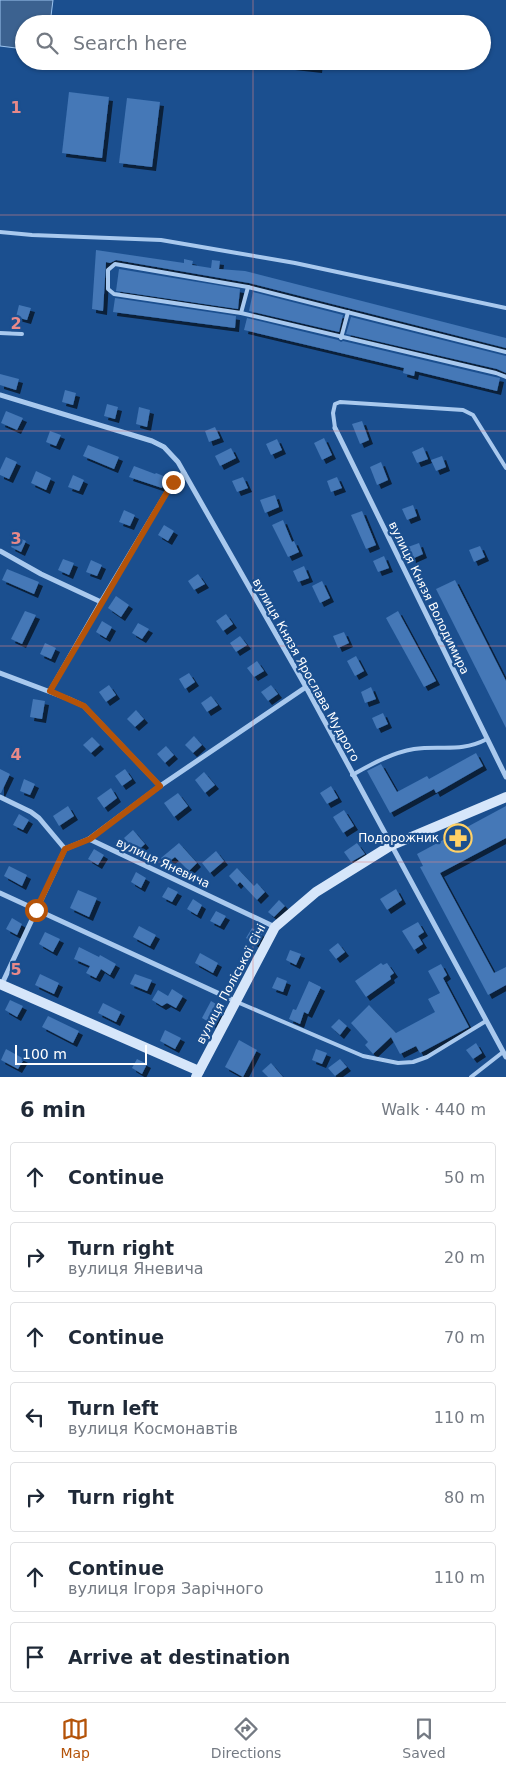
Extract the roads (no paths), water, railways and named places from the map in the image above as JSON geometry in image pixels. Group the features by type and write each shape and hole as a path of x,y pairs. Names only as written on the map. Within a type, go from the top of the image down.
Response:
{"street":[{"name":"вулиця Князя Ярослава Мудрого","path":"0,395 152,441 172,454 306,687 390,846 505,1054"},
{"name":"вулиця Князя Володимира","path":"335,428 506,777"},
{"path":"50,691 173,482 184,473"},
{"path":"0,551 42,574 101,602"},
{"path":"0,673 50,691 84,706 160,786"},
{"path":"197,1074 1,986 65,849 90,839 160,786 306,687"},
{"path":"0,797 39,818 65,849"},
{"name":"вулиця Поліської Січі","path":"197,1074 234,1001 275,927 316,892 390,846 506,797"},
{"name":"вулиця Яневича","path":"90,839 275,927"},
{"path":"0,893 234,1001"}],"lane":[{"path":"0,232 161,240 295,263 506,308"},
{"path":"506,352 248,288 116,264 108,270 108,289 114,294 241,313 496,373 506,377"},
{"path":"241,313 248,288"},
{"path":"342,338 348,312"},
{"path":"0,333 22,334"},
{"path":"335,428 333,413 335,404 340,402 463,410 473,415 506,468"},
{"path":"352,774 399,752 426,748 465,748 487,739"},
{"path":"234,1001 363,1056 398,1063 413,1062 427,1057 486,1021"},
{"path":"471,1077 505,1054"}],"water":[{"path":"0,0 53,0 51,15 15,15 15,48 0,46"}],"place":[{"name":"Подорожник","path":"458,838"}]}
